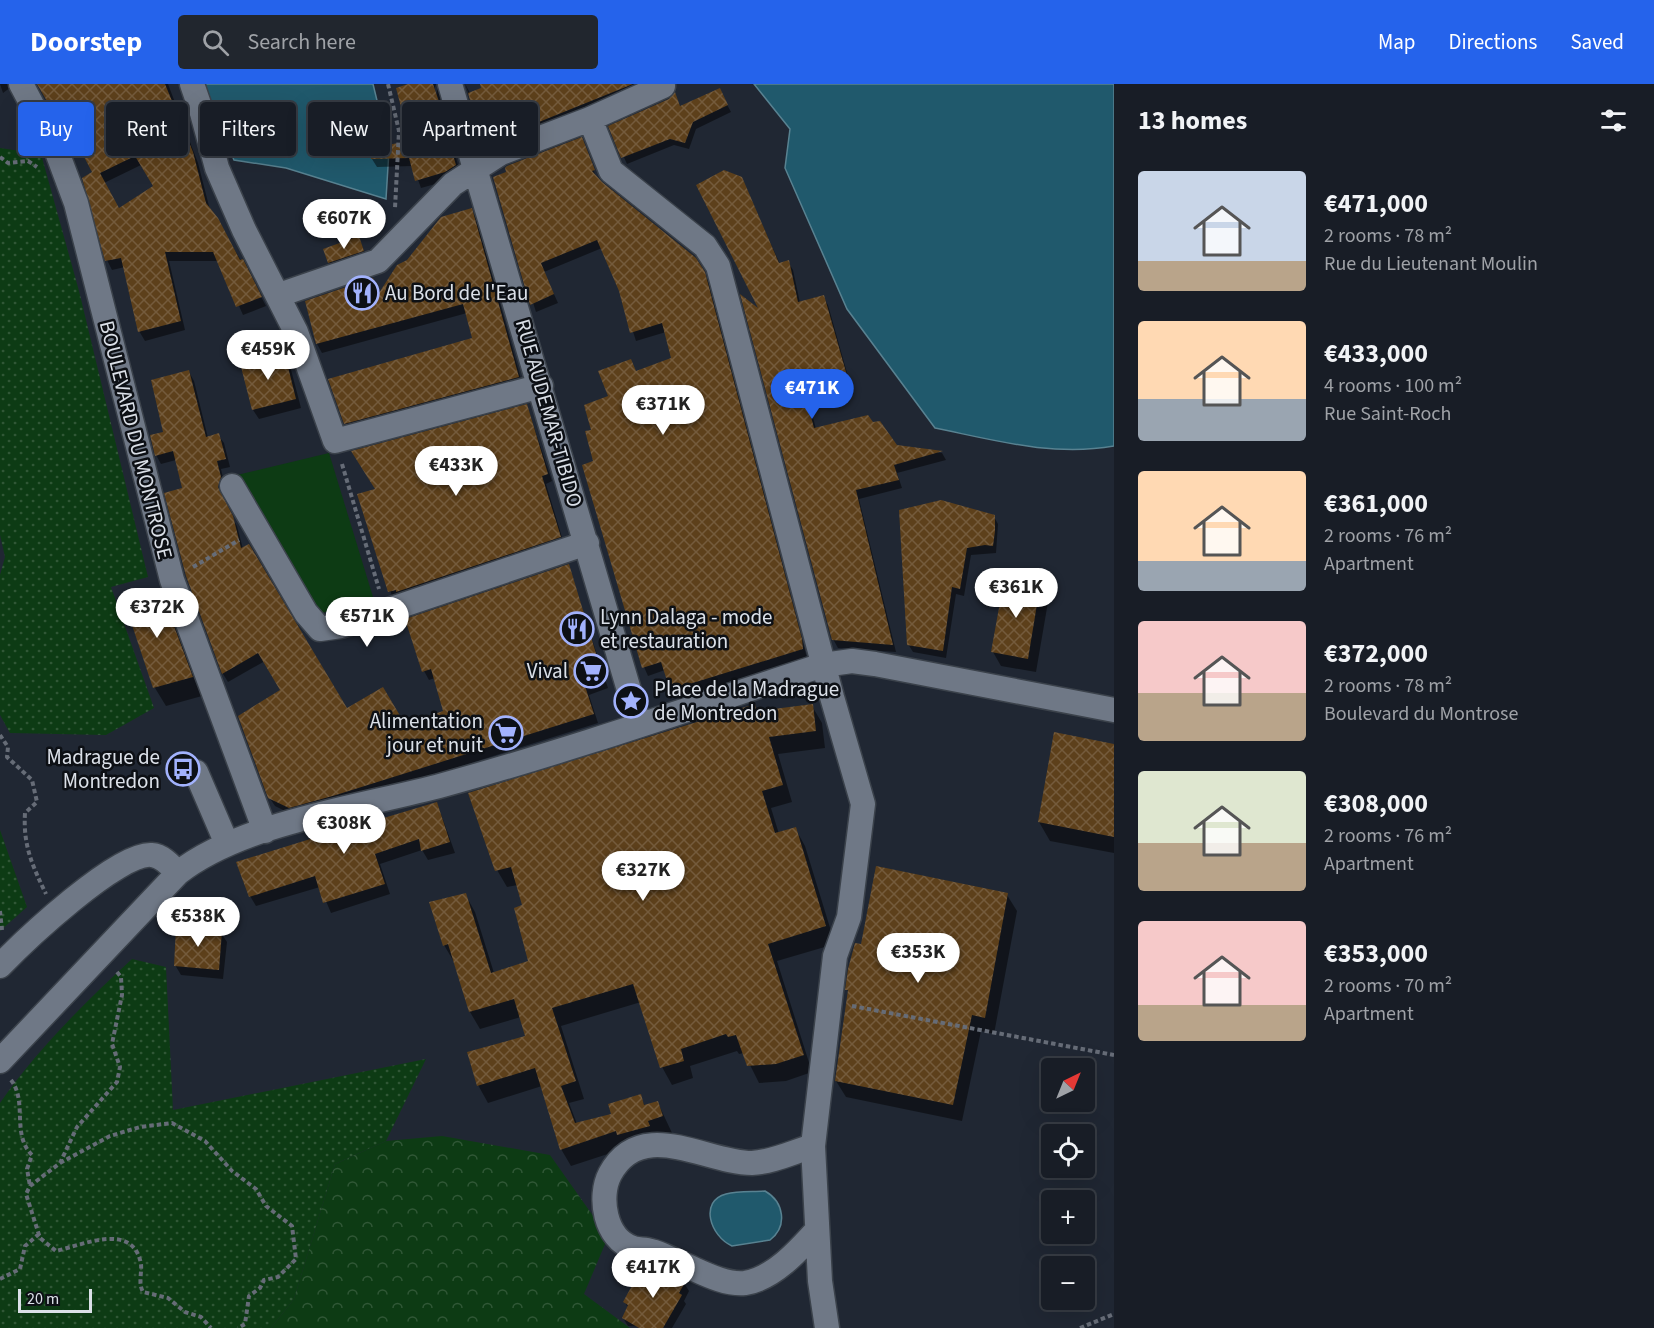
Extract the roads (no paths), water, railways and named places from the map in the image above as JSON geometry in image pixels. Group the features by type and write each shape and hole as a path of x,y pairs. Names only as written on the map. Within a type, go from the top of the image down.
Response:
{"street":[{"name":"BOULEVARD DU MONTROSE","path":"21,84 66,173 172,580 265,831"},
{"path":"192,84 217,168 244,230 302,344 335,441 541,386"},
{"name":"RUE AUDEMAR-TIBIDO","path":"450,84 639,724"},
{"path":"279,296 371,265 401,239 444,193 476,168 501,153 590,119 663,86"},
{"path":"590,119 611,171 705,246 715,258 823,665 863,804 849,917 837,946 813,1146 817,1230 827,1328"},
{"path":"232,486 306,613 320,629 340,626 587,543"},
{"path":"3,1067 100,955 178,873 203,856 227,844 265,831 442,785 823,665 862,662 1114,710"},
{"path":"196,772 227,844"},
{"path":"0,966 56,913 108,874 138,857 159,856 178,873"},
{"path":"813,1146 764,1162 750,1163 723,1159 673,1144 648,1146 626,1155 611,1172 606,1183 604,1204 614,1235 623,1243 633,1248 655,1252 734,1283 752,1281 776,1269 817,1230"}],"water":[{"path":"203,84 373,84 377,102 308,102 308,156 389,156 386,199 286,168 234,160 232,156 296,156 296,102 210,102"},
{"path":"754,84 1114,84 1114,446 1069,450 1024,446 935,428 847,309 785,168 790,129"},
{"path":"765,1191 780,1208 781,1221 776,1234 770,1240 732,1246 724,1241 713,1227 710,1211 712,1204 726,1194"}],"place":[{"name":"Au Bord de l'Eau","path":"362,293"},
{"name":"Lynn Dalaga - mode et restauration","path":"577,629"},
{"name":"Vival","path":"591,671"},
{"name":"Place de la Madrague de Montredon","path":"631,701"},
{"name":"Alimentation jour et nuit","path":"506,733"},
{"name":"Madrague de Montredon","path":"183,769"}]}
